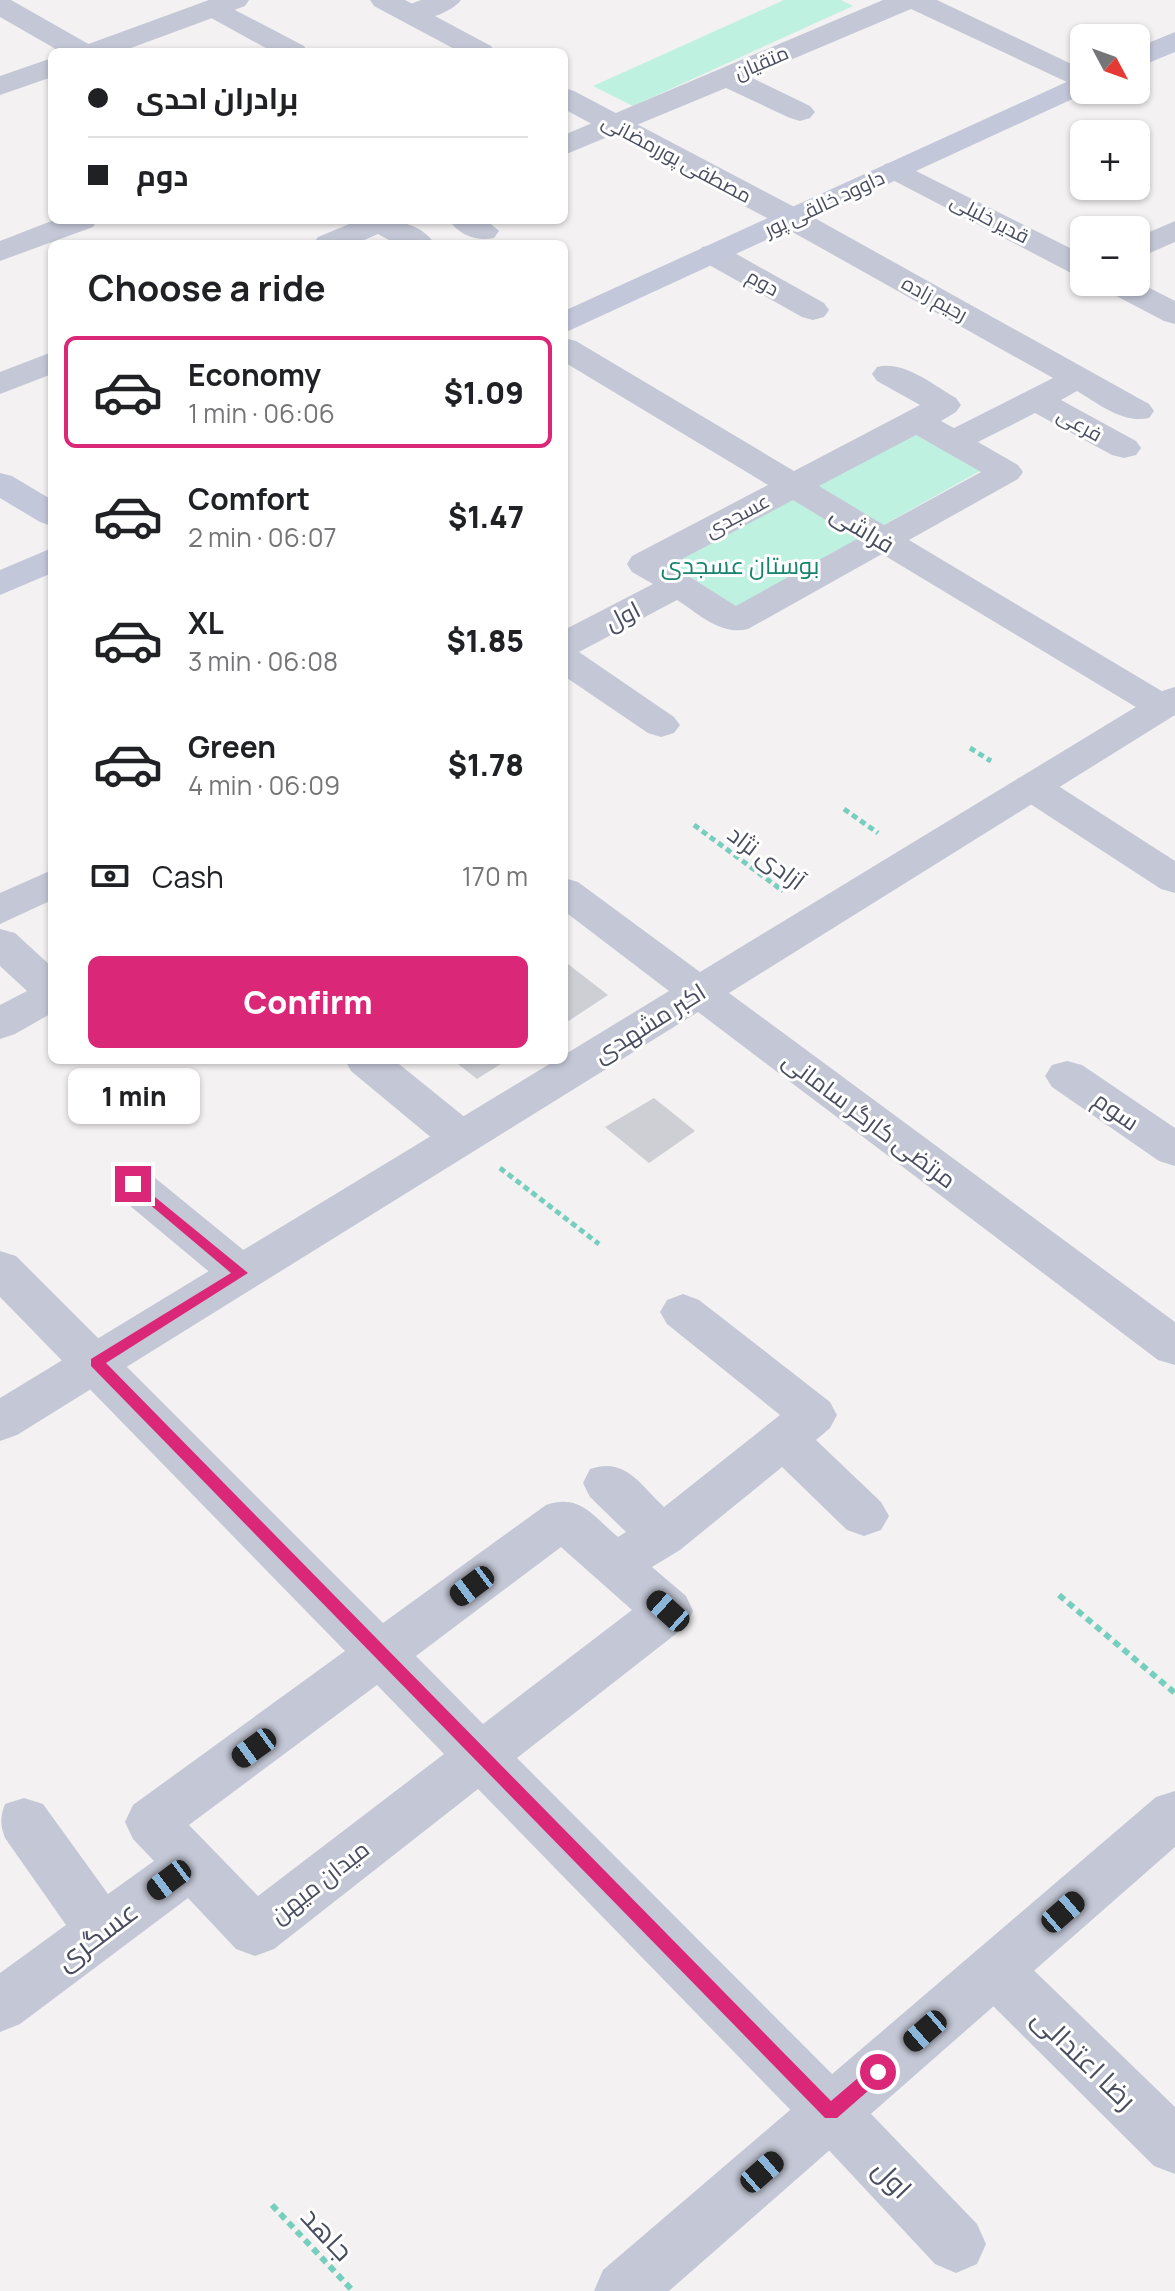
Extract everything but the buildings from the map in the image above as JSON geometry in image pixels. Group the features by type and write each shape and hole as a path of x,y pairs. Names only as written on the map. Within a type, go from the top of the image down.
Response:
{"main road":[{"path":"1150,53 1175,41"},
{"name":"داوود خالقی پور","path":"568,321 1070,89"},
{"path":"0,483 48,513"},
{"path":"0,584 48,561"}],"street":[{"path":"384,0 474,48"},
{"path":"410,14 447,0"},
{"name":"متقیان","path":"568,144 907,0"},
{"path":"915,0 1070,75"},
{"path":"104,48 224,4 288,48"},
{"path":"0,5 75,48"},
{"path":"0,86 48,68"},
{"path":"727,77 800,112"},
{"name":"مصطفی پوررمضانی","path":"568,99 791,218"},
{"name":"قدیر خلیلی","path":"896,170 1070,260"},
{"name":"رحیم زاده","path":"791,218 1078,378"},
{"path":"0,252 72,224"},
{"path":"338,240 373,224"},
{"path":"385,224 412,240"},
{"path":"1150,243 1175,230"},
{"name":"دوم","path":"713,254 813,310"},
{"path":"1141,296 1175,314"},
{"name":"فراشی","path":"568,350 883,540 1168,703"},
{"path":"0,384 48,364"},
{"path":"889,374 944,405 916,421"},
{"path":"953,442 1078,378 1137,411"},
{"name":"فرعی","path":"1036,400 1124,448"},
{"name":"عسجدی","path":"916,421 1006,472 735,621 645,564 793,486 916,421"},
{"name":"اول","path":"568,643 679,585"},
{"path":"568,662 661,725"},
{"name":"اکبر مشهدی","path":"0,1422 1168,703"},
{"path":"1032,787 1175,880"},
{"path":"0,910 48,885"},
{"name":"مرتضی کارگر سامانی","path":"568,894 1175,1347"},
{"path":"0,943 48,988"},
{"path":"0,1024 48,994"},
{"path":"371,1064 461,1138"},
{"name":"سوم","path":"1067,1076 1172,1144"},
{"path":"133,1184 241,1273"},
{"name":"اول","path":"0,1268 96,1362 831,2112 956,2244"},
{"path":"614,1564 662,1536 813,1415 683,1312"},
{"path":"784,1439 864,1516"},
{"path":"607,1483 662,1536"},
{"name":"میدان میهن","path":"563,1519 614,1564 668,1611 255,1931 152,1822 563,1519"},
{"path":"624,2291 1175,1814"},
{"path":"24,1821 102,1930"},
{"name":"عسگری","path":"0,2006 191,1864"},
{"name":"رضا اعتدالی","path":"995,1970 1175,2146"}],"path":[{"name":"آزادی نژاد","path":"694,825 819,918"},
{"path":"461,1138 599,1244"},
{"path":"1059,1595 1175,1693"},
{"name":"جاهد","path":"272,2205 353,2291"}],"green space":[{"path":"784,0 841,0 853,6 633,106 593,86"},
{"name":"بوستان عسجدی","path":"911,432 980,471 737,607 668,563"}],"route":[{"path":"133,1184 241,1273 96,1362 831,2112 878,2072"}]}
